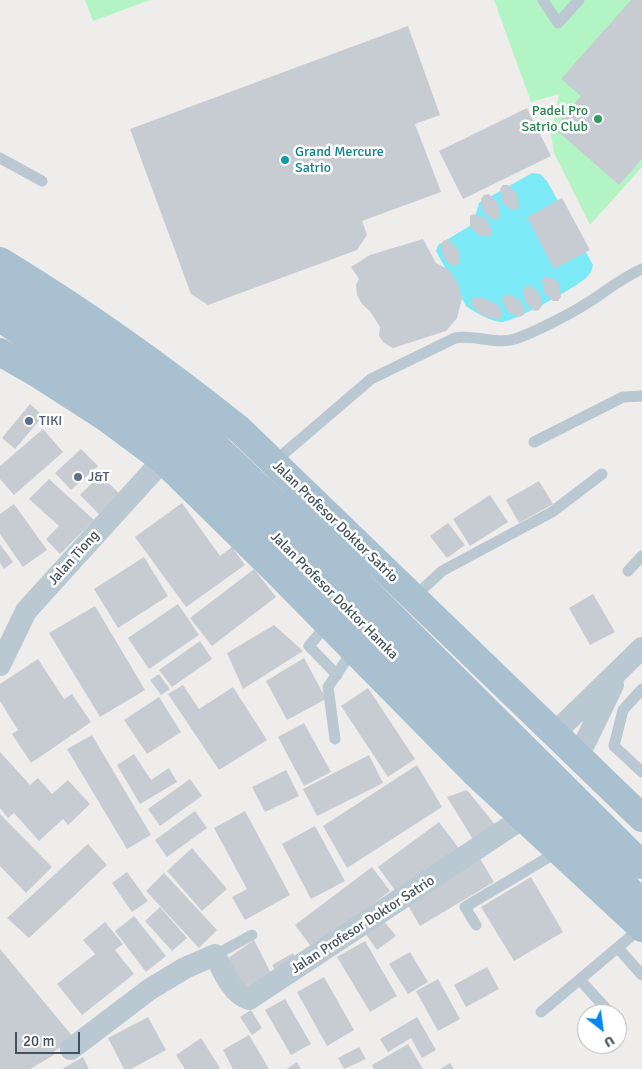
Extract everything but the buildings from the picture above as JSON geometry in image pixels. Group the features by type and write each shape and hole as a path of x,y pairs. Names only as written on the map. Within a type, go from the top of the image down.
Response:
{"main road":[{"name":"Jalan Profesor Doktor Satrio","path":"0,262 46,288 112,333 240,430 642,818"},
{"name":"Jalan Profesor Doktor Hamka","path":"0,289 134,377 195,427 328,553 642,865"},
{"name":"Jalan Profesor Doktor Hamka","path":"0,318 117,395 177,445 308,570 642,903"},
{"path":"0,352 104,417 163,460 328,623 475,773 642,928"},
{"path":"163,460 200,440 213,428 215,416 202,400"},
{"path":"228,524 232,505 257,474 268,470 282,471"},
{"path":"475,773 642,877"}],"street":[{"name":"Jalan Tiong","path":"0,665 26,611 163,460"},
{"path":"552,731 563,726 633,661"},
{"path":"578,757 633,661"},
{"name":"Jalan Profesor Doktor Satrio","path":"215,955 223,971 241,996 249,999 524,818"},
{"path":"71,1049 150,988 185,968 215,955"}],"lane":[{"path":"543,0 558,23 579,0"},
{"path":"0,158 42,181"},
{"path":"282,471 371,379 455,338 468,335 498,341 514,339 580,308 627,276 642,269"},
{"path":"534,442 623,398 642,396"},
{"path":"413,598 442,571 552,512 602,474"},
{"path":"628,570 642,556"},
{"path":"328,623 309,646 336,675"},
{"path":"335,739 328,687 354,650"},
{"path":"642,689 624,710 614,746 642,772"},
{"path":"476,925 465,907 559,851"},
{"path":"541,1012 642,928"},
{"path":"215,955 252,935"},
{"path":"618,948 642,975"},
{"path":"580,980 602,1004"}],"green space":[{"path":"85,0 150,0 93,21"},
{"name":"Padel Pro Satrio Club","path":"494,0 642,0 642,167 590,225 554,153 551,135 559,94 531,102"}],"water":[{"path":"532,173 540,174 547,181 593,265 588,276 560,295 519,316 498,322 466,306 436,251 438,245 473,224 479,203"}],"place":[{"name":"Padel Pro Satrio Club","path":"598,119"},
{"name":"Grand Mercure Satrio","path":"285,160"},
{"name":"TIKI","path":"29,421"},
{"name":"J&T","path":"78,477"}]}
